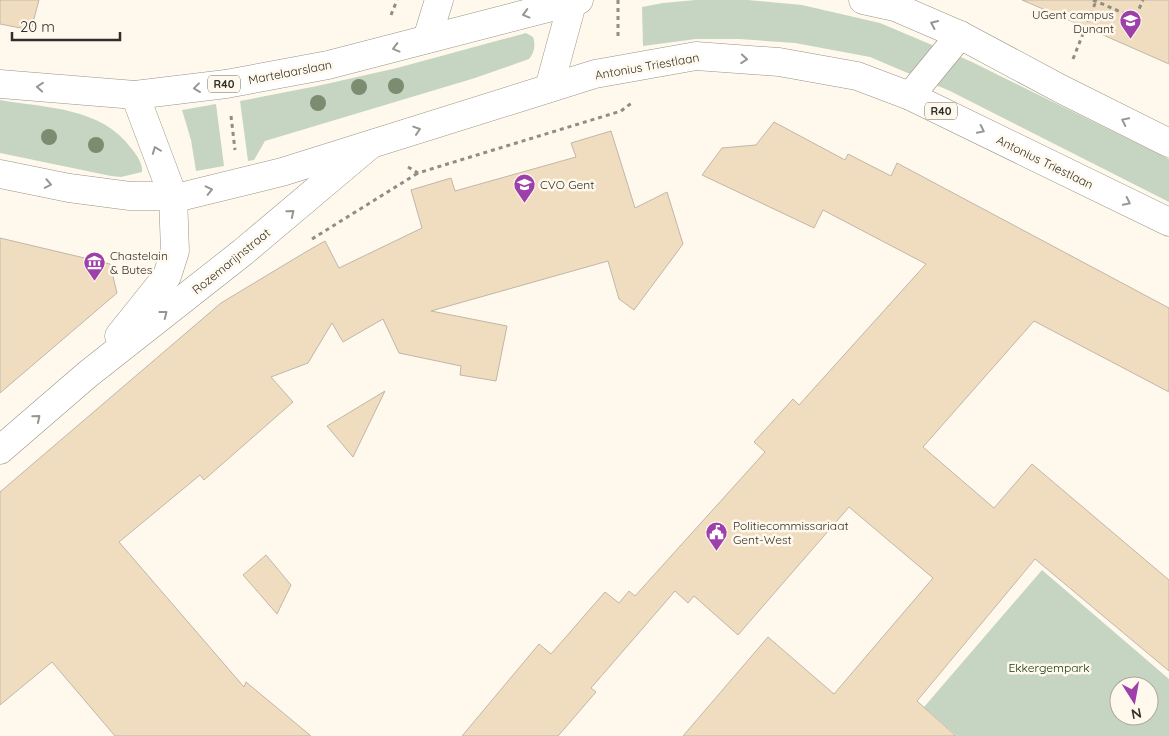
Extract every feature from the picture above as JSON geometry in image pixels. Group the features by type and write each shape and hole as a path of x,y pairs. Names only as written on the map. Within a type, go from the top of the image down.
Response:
{"main road":[{"path":"427,40 438,0"},
{"path":"549,88 575,0"},
{"name":"Martelaarslaan","path":"0,84 135,95 226,84 328,65 575,0"},
{"path":"863,0 896,7 960,35 1061,89 1169,143"},
{"path":"910,96 960,35"},
{"name":"Antonius Triestlaan","path":"370,145 549,88 618,69 696,56 779,62 857,76 910,96 1169,222"},
{"name":"Rozemarijnstraat","path":"88,374 168,276 175,251 173,196 135,95"},
{"name":"Rozemarijnstraat","path":"0,450 88,374 244,252 370,145"},
{"name":"R40","path":"0,174 70,188 130,196 184,196 239,183 370,145"}],"path":[{"path":"1085,27 1094,1 1135,18 1143,0"},
{"path":"226,84 239,183"},
{"path":"370,145 418,173 621,111 636,100"}],"green space":[{"path":"695,0 748,0 802,5 880,23 970,61 1169,159 1169,202 950,91 870,57 795,43 739,39 696,39 643,46 642,7"},
{"path":"526,33 533,37 534,43 533,52 529,59 475,78 265,141 254,160 248,161 240,101 397,68"},
{"path":"0,100 72,112 104,124 119,134 133,151 141,163 142,172 121,177 111,176 0,153"},
{"path":"216,104 224,166 196,171 191,140 182,110"},
{"name":"Ekkergempark","path":"1042,570 1169,679 1169,736 957,736 924,707"}],"building":[{"path":"0,0 39,0 31,30 0,24"},
{"name":"UGent campus Dunant","path":"1022,0 1169,0 1169,64 1085,27"},
{"path":"774,122 845,160 848,154 891,176 897,163 1169,308 1169,392 1034,321 923,447 994,508 1032,464 1169,580 1169,671 1035,559 917,701 956,736 683,736 768,637 834,694 933,578 849,507 738,635 694,596 688,603 675,591 591,688 596,692 558,736 462,736 539,644 551,654 605,592 619,603 629,591 635,596 765,452 754,442 793,399 799,405 926,264 823,210 814,228 702,175 722,148 756,145"},
{"path":"611,131 635,208 667,192 683,244 634,310 619,299 608,261 431,311 507,326 496,381 460,375 461,366 399,353 383,319 343,342 332,323 308,363 271,377 293,402 204,480 200,475 119,542 244,687 246,682 311,736 115,736 52,662 0,705 0,492 221,303 304,253 325,241 339,268 422,228 411,190 451,178 455,191 576,157 571,143"},
{"path":"0,238 110,264 117,293 0,393"},
{"path":"385,391 353,457 327,426"},
{"path":"266,555 291,585 277,614 243,575"}],"place":[{"name":"UGent campus Dunant","path":"1130,40"},
{"name":"CVO Gent","path":"524,203"},
{"name":"Chastelain & Butes","path":"94,281"},
{"name":"Politiecommissariaat Gent-West","path":"717,551"}]}
